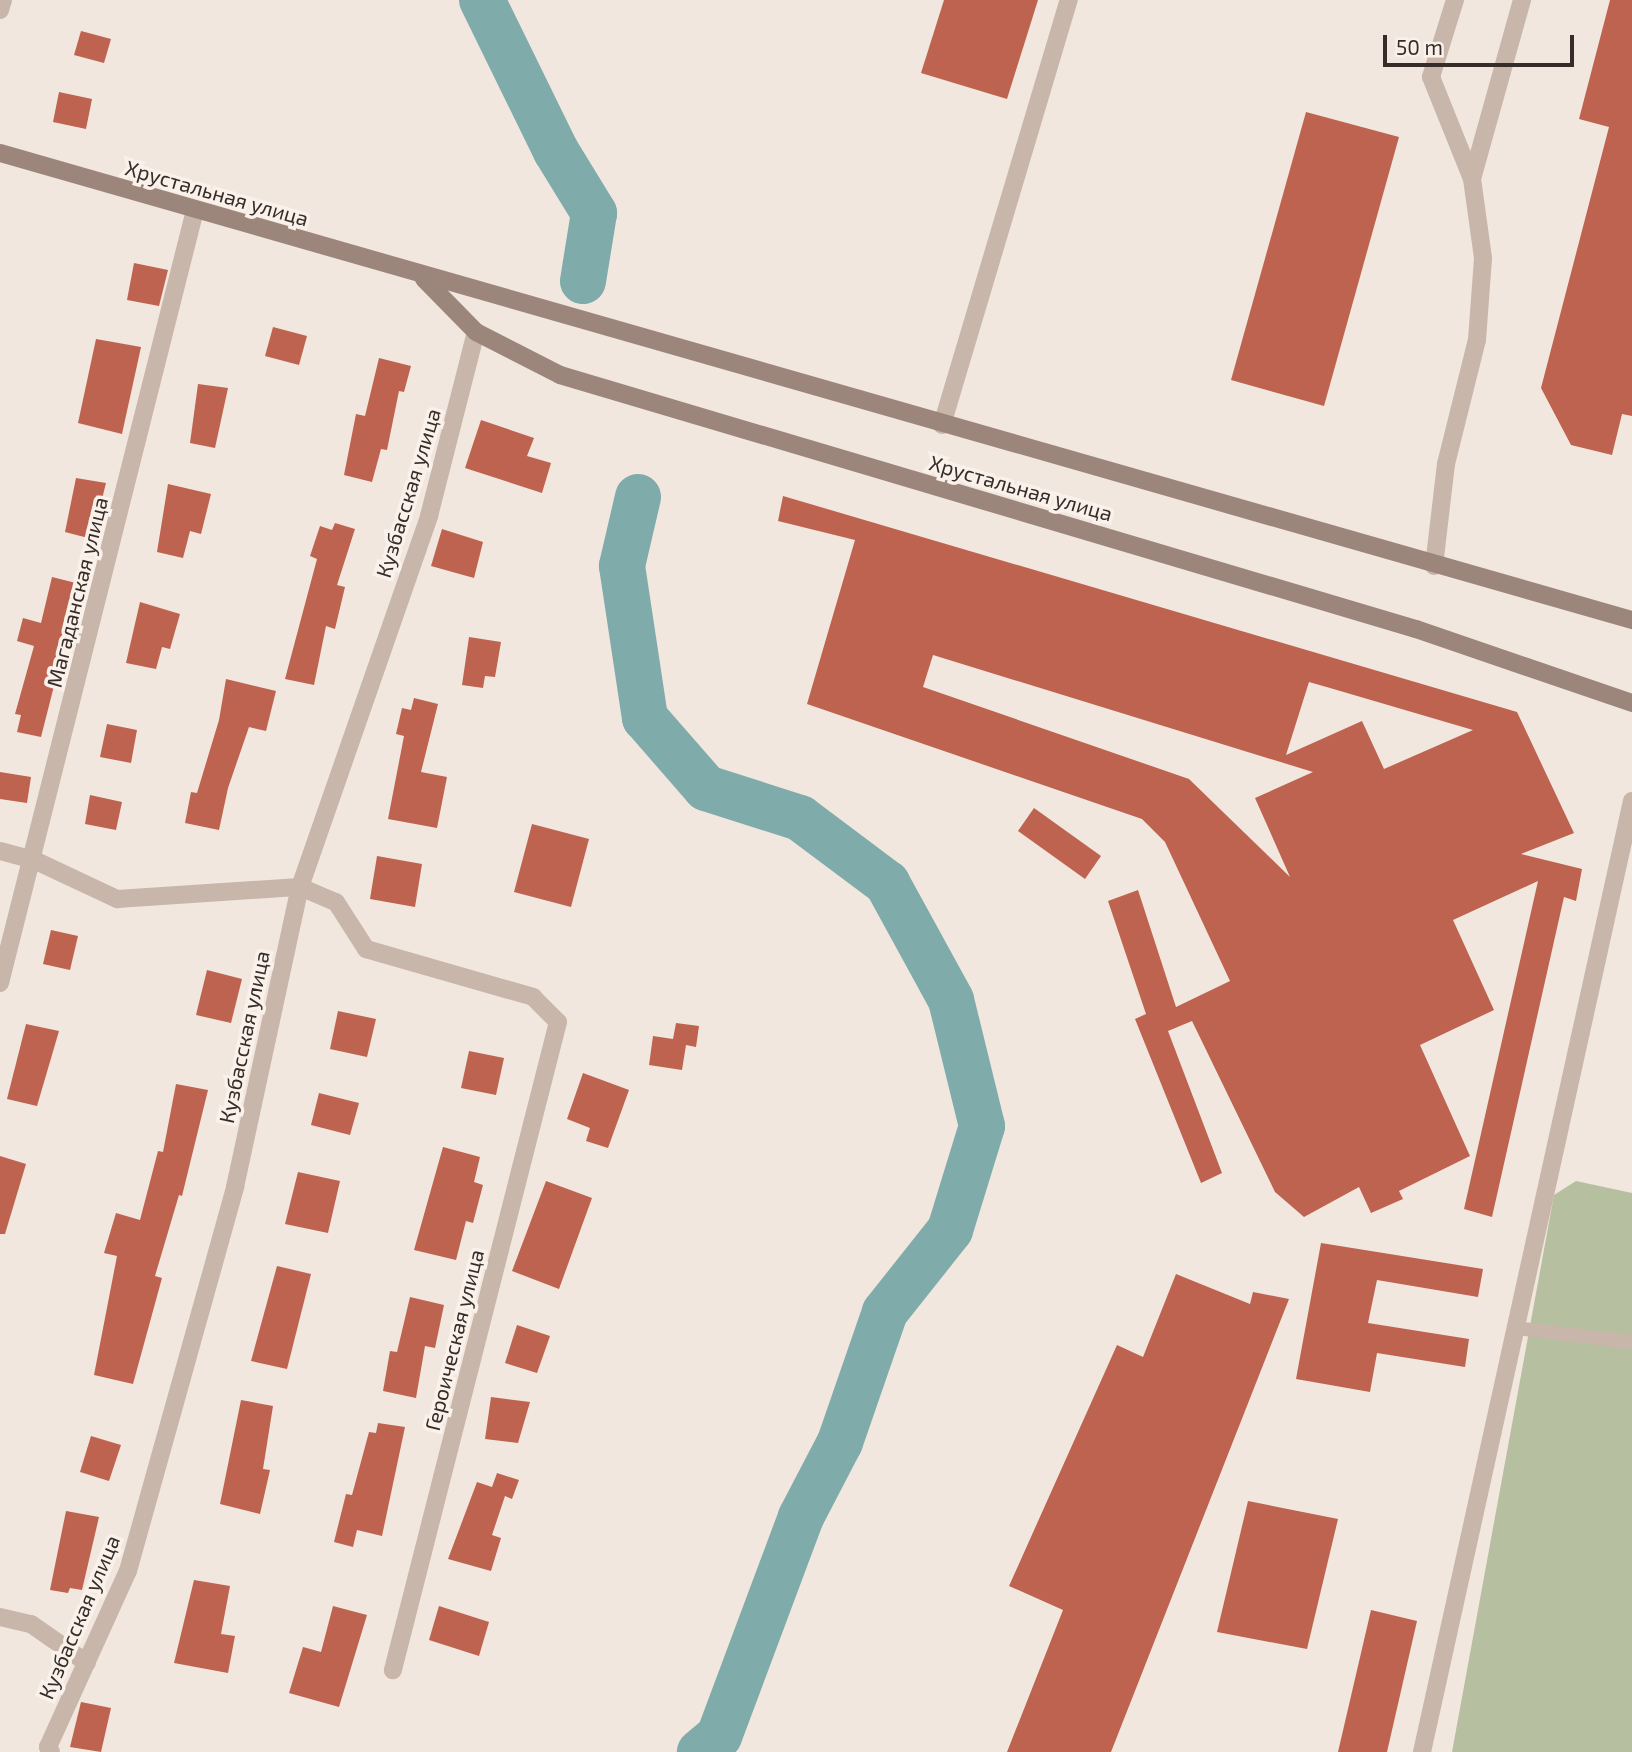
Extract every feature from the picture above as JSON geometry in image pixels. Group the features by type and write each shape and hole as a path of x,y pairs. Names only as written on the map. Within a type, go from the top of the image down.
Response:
{"street":[{"path":"0,10 3,0"},
{"path":"942,425 1069,0"},
{"path":"1434,566 1446,464 1477,340 1483,258 1472,179 1431,77 1455,0"},
{"path":"1472,179 1522,0"},
{"name":"Хрустальная улица","path":"0,153 1434,566 1632,620"},
{"name":"Магаданская улица","path":"0,983 34,860 195,210"},
{"name":"Хрустальная улица","path":"421,276 476,332 560,376 1416,629 1632,704"},
{"name":"Кузбасская улица","path":"50,1750 128,1571 235,1187 300,887 429,516 476,332"},
{"path":"1422,1752 1632,801"},
{"path":"0,852 34,860 117,899 300,887"},
{"name":"Героическая улица","path":"300,887 336,902 366,949 533,997 558,1023 393,1670"},
{"path":"0,1617 32,1624 87,1663"}],"lane":[{"path":"1516,1328 1632,1342"}],"green space":[{"path":"1576,1181 1632,1193 1632,1752 1452,1752 1554,1195"}],"building":[{"path":"944,0 1038,0 1007,99 921,73"},
{"path":"1610,0 1632,0 1632,416 1622,414 1612,455 1571,445 1541,388 1609,127 1579,119"},
{"path":"81,31 111,39 104,63 74,55"},
{"path":"59,92 92,99 86,129 53,122"},
{"path":"1306,112 1399,137 1324,406 1231,380"},
{"path":"134,263 168,270 159,306 127,300"},
{"path":"273,327 307,336 299,365 265,356"},
{"path":"96,339 141,347 122,434 78,423"},
{"path":"379,358 411,366 404,392 399,391 387,450 381,449 372,482 344,475 356,414 365,416"},
{"path":"198,384 228,388 215,448 190,443"},
{"path":"481,420 534,438 527,456 551,463 542,493 465,468"},
{"path":"76,478 106,483 92,539 65,532"},
{"path":"168,484 211,494 201,534 190,531 183,558 157,552"},
{"path":"783,496 1517,712 1574,833 1521,854 1582,869 1576,901 1564,897 1492,1217 1464,1209 1538,881 1453,920 1494,1010 1420,1045 1470,1156 1399,1191 1403,1199 1371,1213 1359,1187 1304,1217 1275,1192 1192,1021 1168,1031 1222,1173 1201,1183 1135,1019 1146,1014 1108,901 1138,890 1176,1007 1230,981 1165,842 1142,819 807,704 855,540 778,521","holes":["933,655 1313,772 1255,798 1290,877 1189,779 923,687","1309,682 1330,688 1473,730 1384,769 1362,721 1286,755"]},
{"path":"335,523 355,529 337,585 345,587 335,629 326,626 314,685 285,679 317,559 310,556 320,526 332,530"},
{"path":"442,529 483,542 474,578 431,566"},
{"path":"52,577 80,584 41,737 17,732 21,715 15,714 34,646 17,641 23,618 41,623"},
{"path":"140,602 180,614 170,649 162,647 156,669 126,663"},
{"path":"469,637 501,642 495,677 485,676 483,688 462,685"},
{"path":"226,679 276,691 266,731 249,727 228,788 219,830 185,823 191,792 197,793 219,720"},
{"path":"414,698 438,704 421,772 447,777 437,828 388,819 404,736 396,734 402,708 411,710"},
{"path":"107,724 137,730 131,763 100,757"},
{"path":"0,772 31,777 27,803 0,799"},
{"path":"90,795 122,802 116,830 85,824"},
{"path":"1034,808 1101,856 1085,879 1018,831"},
{"path":"532,824 589,839 571,907 514,892"},
{"path":"377,856 422,864 415,907 370,899"},
{"path":"51,930 78,936 70,970 43,964"},
{"path":"207,970 242,979 231,1023 196,1015"},
{"path":"338,1011 376,1019 367,1057 330,1049"},
{"path":"676,1023 699,1026 696,1047 686,1045 682,1070 649,1065 653,1036 673,1039"},
{"path":"26,1024 59,1031 37,1106 7,1099"},
{"path":"469,1051 504,1058 496,1095 461,1088"},
{"path":"583,1073 629,1090 608,1148 586,1141 590,1128 567,1119"},
{"path":"176,1084 208,1090 182,1196 179,1195 155,1276 162,1278 133,1384 94,1375 117,1256 104,1253 116,1213 140,1220 158,1151 163,1152"},
{"path":"319,1093 359,1103 350,1135 311,1125"},
{"path":"443,1147 480,1157 474,1182 483,1185 473,1223 466,1221 456,1260 414,1250"},
{"path":"0,1156 26,1164 5,1234 0,1234"},
{"path":"298,1172 340,1181 328,1233 285,1224"},
{"path":"546,1181 592,1198 559,1289 512,1271"},
{"path":"1321,1243 1483,1269 1478,1297 1377,1280 1368,1323 1469,1339 1465,1367 1377,1353 1370,1392 1296,1379"},
{"path":"277,1266 311,1274 287,1369 251,1361"},
{"path":"1176,1274 1250,1304 1253,1292 1289,1299 1111,1752 1007,1752 1063,1610 1009,1586 1117,1345 1143,1357"},
{"path":"410,1297 444,1305 435,1348 425,1346 416,1398 383,1391 390,1351 397,1352"},
{"path":"517,1325 550,1336 537,1373 505,1363"},
{"path":"491,1397 530,1402 518,1443 485,1439"},
{"path":"241,1400 273,1406 263,1469 270,1470 260,1514 220,1504"},
{"path":"378,1423 405,1427 382,1536 357,1530 353,1547 334,1542 346,1494 352,1495 369,1432 376,1433"},
{"path":"91,1436 121,1445 109,1481 80,1472"},
{"path":"497,1473 519,1480 512,1499 505,1496 492,1535 501,1538 491,1571 448,1559 477,1482 492,1487"},
{"path":"1248,1501 1338,1519 1307,1649 1217,1632"},
{"path":"66,1511 99,1517 82,1590 70,1588 68,1593 50,1590"},
{"path":"194,1580 230,1586 221,1634 235,1636 228,1673 174,1663"},
{"path":"333,1606 367,1615 339,1707 289,1693 303,1647 321,1652"},
{"path":"439,1606 489,1622 479,1656 429,1640"},
{"path":"1371,1610 1417,1621 1387,1752 1338,1752"},
{"path":"81,1702 111,1708 101,1752 70,1747"}],"waterway":[{"path":"482,0 556,151 594,213 583,281"},
{"path":"638,497 622,566 645,718 706,788 800,818 887,883 951,1000 982,1126 950,1230 885,1312 840,1442 801,1517 719,1736 700,1752"}]}
